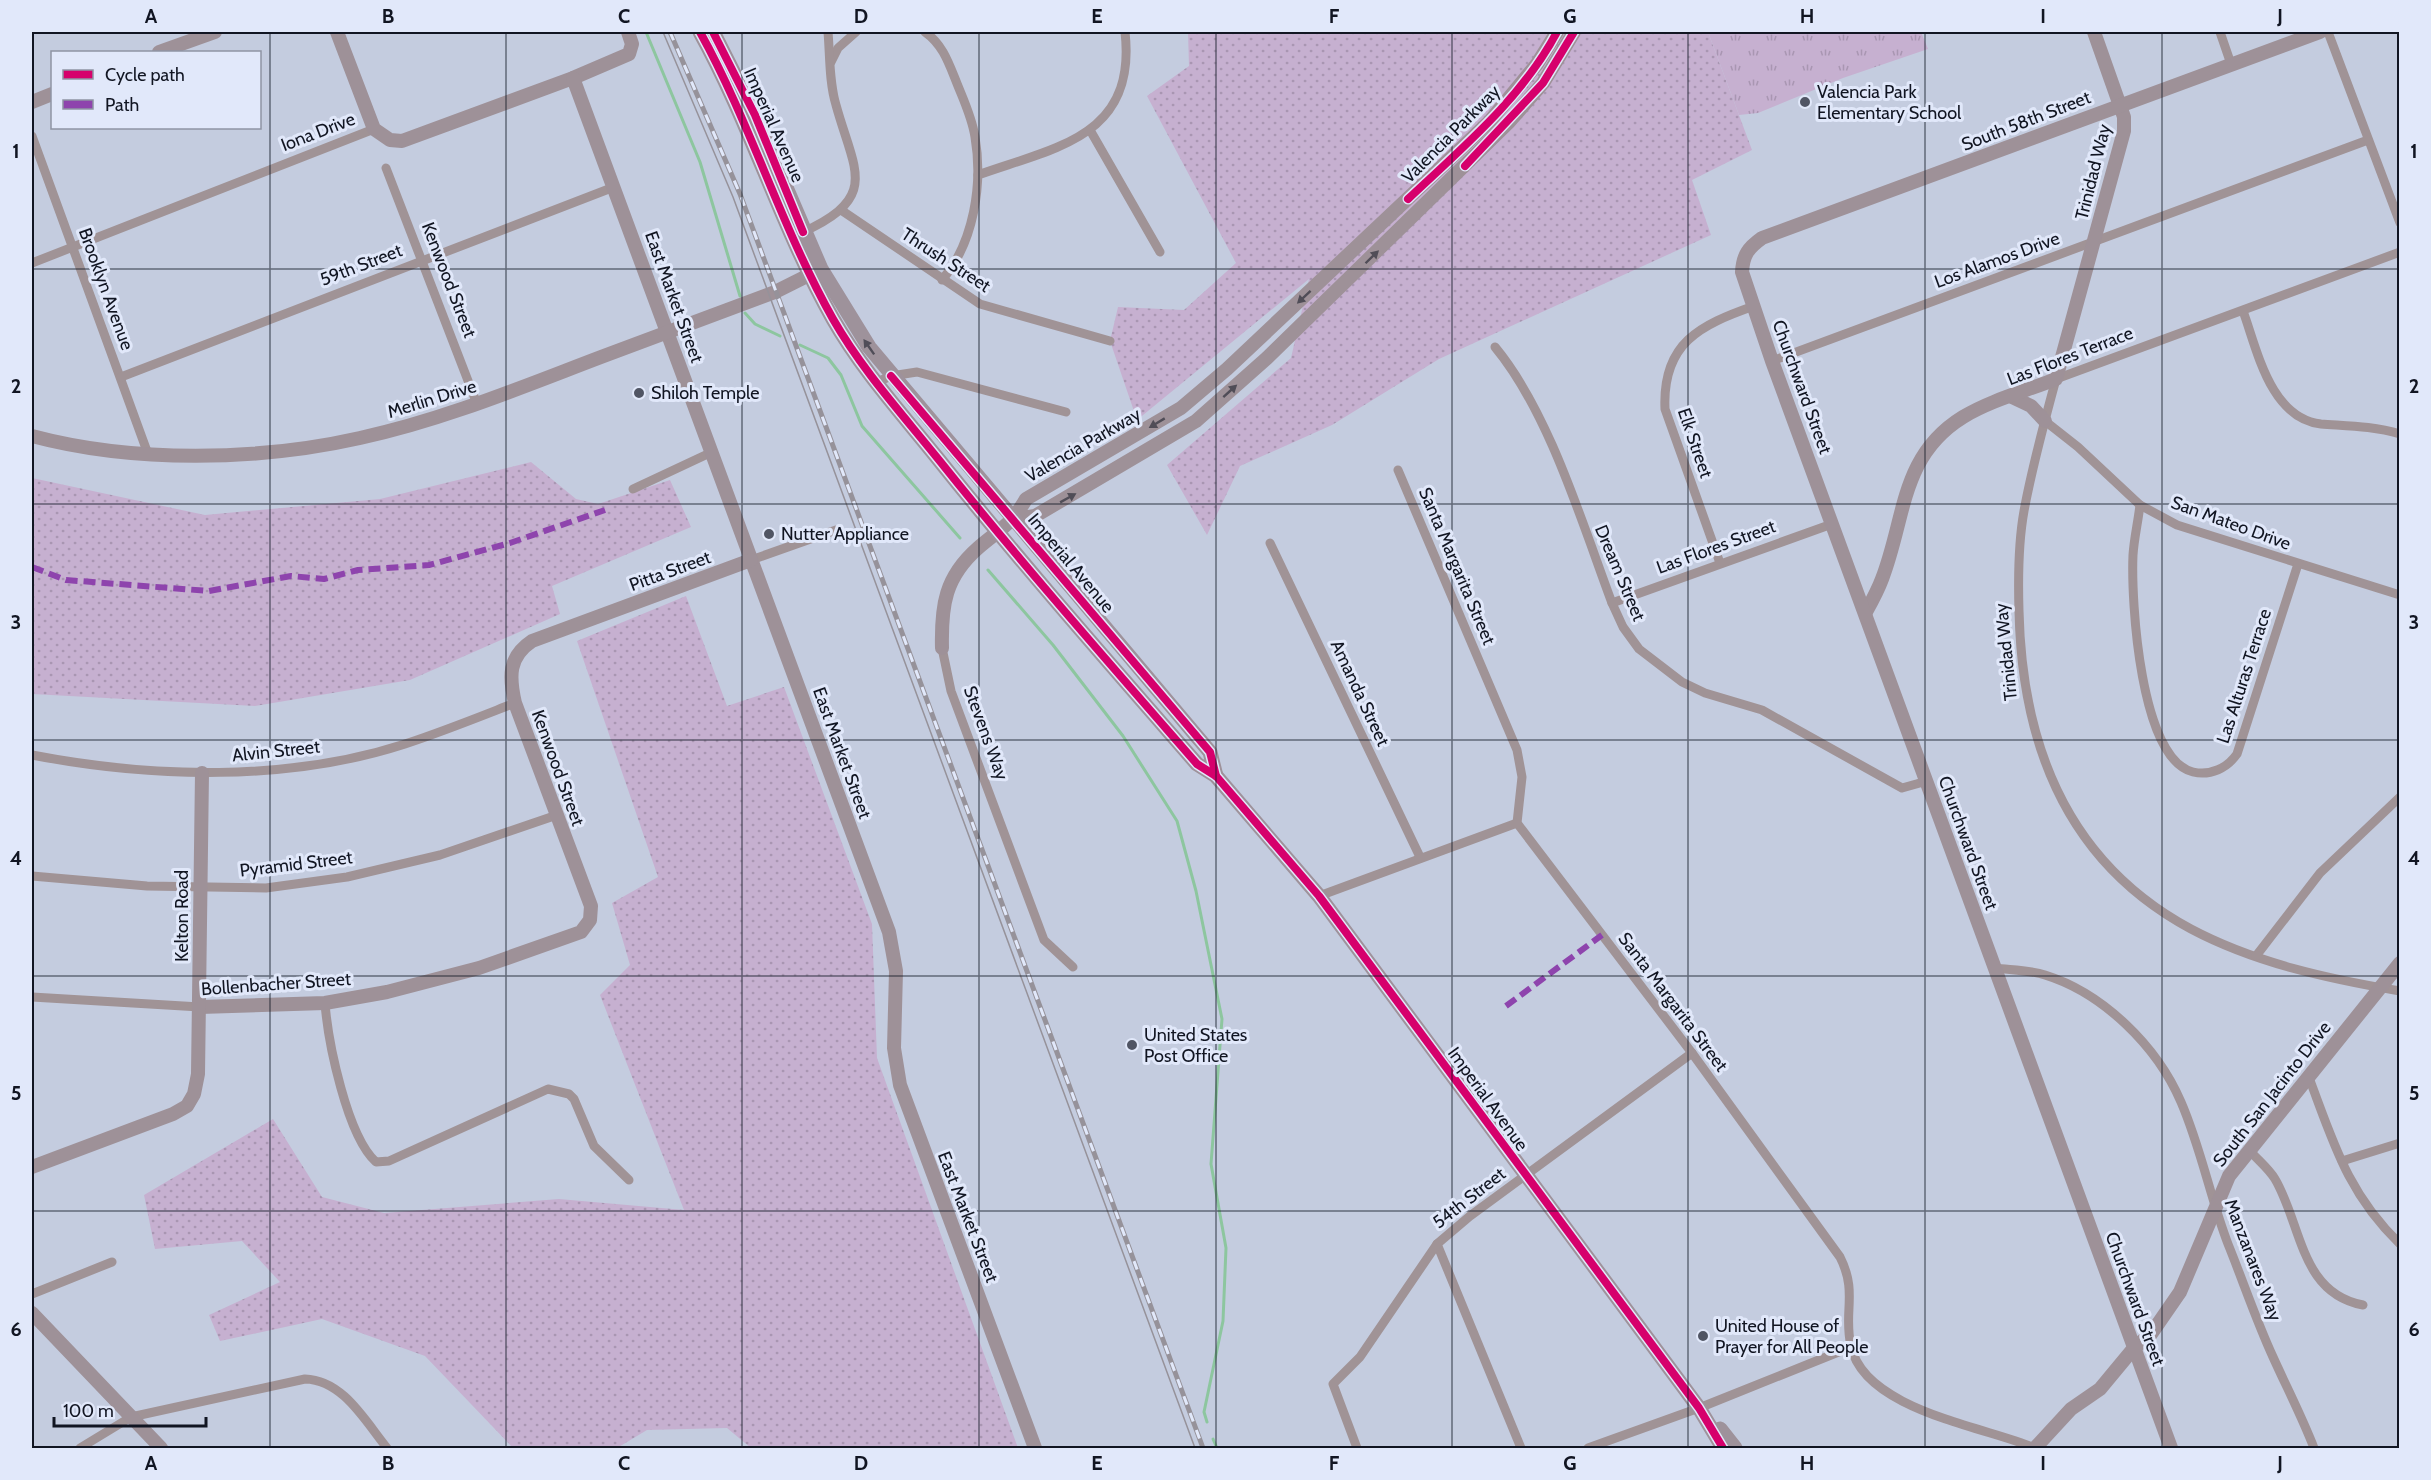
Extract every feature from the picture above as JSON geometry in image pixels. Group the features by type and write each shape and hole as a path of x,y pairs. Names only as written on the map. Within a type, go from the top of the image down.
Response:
{"main road":[{"name":"Imperial Avenue","path":"700,32 734,97 798,234 834,321 884,379 1014,519 1210,752 1216,776"},
{"name":"Imperial Avenue","path":"713,32 755,115 798,234"},
{"name":"Imperial Avenue","path":"884,379 997,533 1197,764 1216,776 1319,896 1699,1408 1723,1449"},
{"name":"Imperial Avenue","path":"1699,1408 1721,1430 1735,1449"}],"street":[{"path":"162,51 215,32"},
{"path":"338,32 374,129"},
{"name":"Iona Drive","path":"32,263 374,129 390,140 402,141 573,78 629,54 632,44 628,32"},
{"path":"798,234 841,210 854,187 856,171 853,155 835,104 828,32"},
{"path":"830,64 838,48 856,32"},
{"path":"925,32 945,52 968,110 975,137 978,175 974,208 966,237 955,261 942,280"},
{"path":"978,175 1066,143 1090,130 1107,113 1120,93 1127,68 1125,32"},
{"name":"Valencia Parkway","path":"1014,519 1026,499 1181,408 1227,369 1490,121 1537,64 1557,32"},
{"name":"Valencia Parkway","path":"1014,519 1035,516 1112,473 1196,421 1267,358 1509,122 1543,83 1574,32"},
{"name":"Trinidad Way","path":"2094,32 2124,117 2124,131 2056,379 2023,512 2018,588 2023,670 2034,726 2047,770 2064,808 2085,839 2105,862 2133,890 2191,929 2256,956 2304,972 2400,991"},
{"path":"2220,32 2231,64"},
{"name":"South 58th Street","path":"1747,249 1762,238 2320,32"},
{"path":"2328,32 2400,223"},
{"name":"East Market Street","path":"573,78 889,932 896,971 895,1060 904,1098 1035,1449"},
{"path":"32,102 51,94"},
{"path":"1090,130 1160,252"},
{"name":"Brooklyn Avenue","path":"32,136 148,454"},
{"name":"Los Alamos Drive","path":"1772,361 2368,140"},
{"name":"Kenwood Street","path":"386,168 477,404"},
{"name":"59th Street","path":"121,377 422,259 614,187"},
{"name":"Thrush Street","path":"841,210 980,304 1110,341"},
{"name":"Churchward Street","path":"1747,249 1742,272 1772,361 1866,612 2171,1449"},
{"name":"Las Flores Terrace","path":"1866,612 1882,578 1908,484 1923,456 1944,431 1965,416 2056,379 2400,252"},
{"name":"Merlin Drive","path":"32,436 61,443 148,454 284,452 359,439 477,404 796,284 815,272"},
{"name":"Elk Street","path":"1720,562 1665,409 1665,387 1676,357 1696,332 1715,320 1754,306"},
{"path":"2243,310 2269,380 2282,402 2292,411 2319,424 2382,428 2400,434"},
{"name":"Dream Street","path":"1495,347 1507,361 1549,438 1612,603 1623,627 1639,649 1682,682 1704,693 1762,710 1902,788 1927,781"},
{"path":"884,379 917,372 1066,412"},
{"path":"2012,397 2031,406 2045,421"},
{"name":"San Mateo Drive","path":"2045,421 2078,447 2140,505 2177,525 2400,595"},
{"path":"633,489 712,452"},
{"name":"Santa Margarita Street","path":"1398,470 1517,750 1522,777 1517,823 1692,1053 1840,1257 1848,1272 1851,1291 1851,1347 1864,1371 1882,1390 1949,1423 2035,1448"},
{"name":"Las Alturas Terrace","path":"2140,505 2133,553 2133,573 2134,614 2142,670 2155,722 2165,747 2177,764 2189,771 2205,773 2220,769 2237,754 2298,564"},
{"name":"Stevens Way","path":"1014,519 956,570 943,600 942,648 951,691 1044,940 1073,967"},
{"name":"Las Flores Street","path":"1612,603 1720,562 1832,524"},
{"name":"Pitta Street","path":"519,652 532,641 836,530"},
{"name":"Amanda Street","path":"1270,543 1420,857"},
{"name":"Kenwood Street","path":"519,652 510,672 515,703 587,895"},
{"name":"Alvin Street","path":"32,755 202,773 315,765 404,745 515,703"},
{"name":"Kelton Road","path":"33,1162 173,1114 186,1106 194,1094 198,1074 200,1007 202,773"},
{"path":"2256,956 2320,873 2400,797"},
{"name":"Pyramid Street","path":"32,876 200,888 266,888 347,877 440,855 557,815"},
{"path":"1319,896 1517,823"},
{"name":"Bollenbacher Street","path":"32,997 200,1007 325,1003 434,982 577,934 588,924 591,916 587,895"},
{"name":"South San Jacinto Drive","path":"2035,1448 2072,1409 2100,1389 2134,1348 2151,1334 2180,1292 2229,1176 2400,963"},
{"name":"Manzanares Way","path":"1995,968 2045,975 2070,987 2111,1011 2153,1055 2180,1100 2195,1139 2214,1208 2272,1357 2300,1413 2314,1449"},
{"path":"325,1003 335,1074 363,1144 376,1162 389,1161 548,1089 568,1094 574,1099 594,1146 629,1180"},
{"name":"54th Street","path":"1357,1449 1333,1384 1360,1357 1437,1244 1448,1233 1692,1053"},
{"path":"2308,1075 2352,1185 2375,1220 2400,1244"},
{"path":"2342,1161 2400,1143"},
{"path":"2250,1151 2275,1179 2310,1268 2322,1283 2346,1302 2363,1305"},
{"path":"1437,1244 1521,1449"},
{"path":"32,1294 112,1262"},
{"path":"32,1313 161,1449"},
{"path":"1588,1449 1699,1408 1851,1347"},
{"path":"80,1449 131,1417 305,1379 316,1379 337,1388 387,1449"}],"green space":[{"path":"1188,32 1708,32 1752,150 1692,180 1711,235 1439,359 1332,425 1240,466 1207,535 1167,465 1291,358 1309,279 1137,420 1110,341 1118,307 1184,310 1236,263 1147,96 1189,66"},
{"path":"1708,32 1921,32 1928,49 1843,78 1758,113 1739,115"},
{"path":"531,462 576,499 598,504 670,480 691,527 552,586 560,614 410,680 255,706 32,694 32,478 205,515 380,499"},
{"path":"686,596 727,706 784,687 872,924 877,1058 1018,1448 751,1448 727,1428 647,1430 617,1448 513,1448 425,1356 322,1319 220,1341 209,1315 280,1282 242,1241 155,1249 144,1195 273,1119 322,1197 384,1213 559,1199 684,1210 600,995 630,965 612,903 658,877 577,641"}],"waterway":[{"path":"646,32 700,162 740,296"},
{"path":"745,313 755,324 780,336"},
{"path":"800,345 828,358 841,375 862,426 960,538"},
{"path":"988,570 1053,645 1123,736 1177,821 1196,891 1222,1019 1211,1164 1226,1248 1223,1321 1204,1412 1207,1422"},
{"path":"1213,1439 1217,1448"}],"tram line":[{"path":"663,32 733,197 1195,1448"}],"railway":[{"path":"670,32 740,194 1203,1448"}],"marked path":[{"path":"32,567 66,580 209,591 291,576 324,579 358,570 429,565 510,543 605,510"},
{"path":"1506,1006 1602,935"}],"cycle path":[{"path":"700,32 735,103 814,284 844,338 883,392 1066,614 1197,764 1216,776 1319,896 1699,1408 1723,1448"},
{"path":"713,32 755,115 803,232"},
{"path":"1408,199 1470,141 1509,100 1527,79 1557,32"},
{"path":"1465,166 1543,83 1574,32"},
{"path":"891,376 1210,752 1216,776"}],"place":[{"name":"Valencia Park Elementary School","path":"1805,102"},
{"name":"Shiloh Temple","path":"639,393"},
{"name":"Nutter Appliance","path":"769,534"},
{"name":"United States Post Office","path":"1132,1045"},
{"name":"United House of Prayer for All People","path":"1703,1336"}]}
